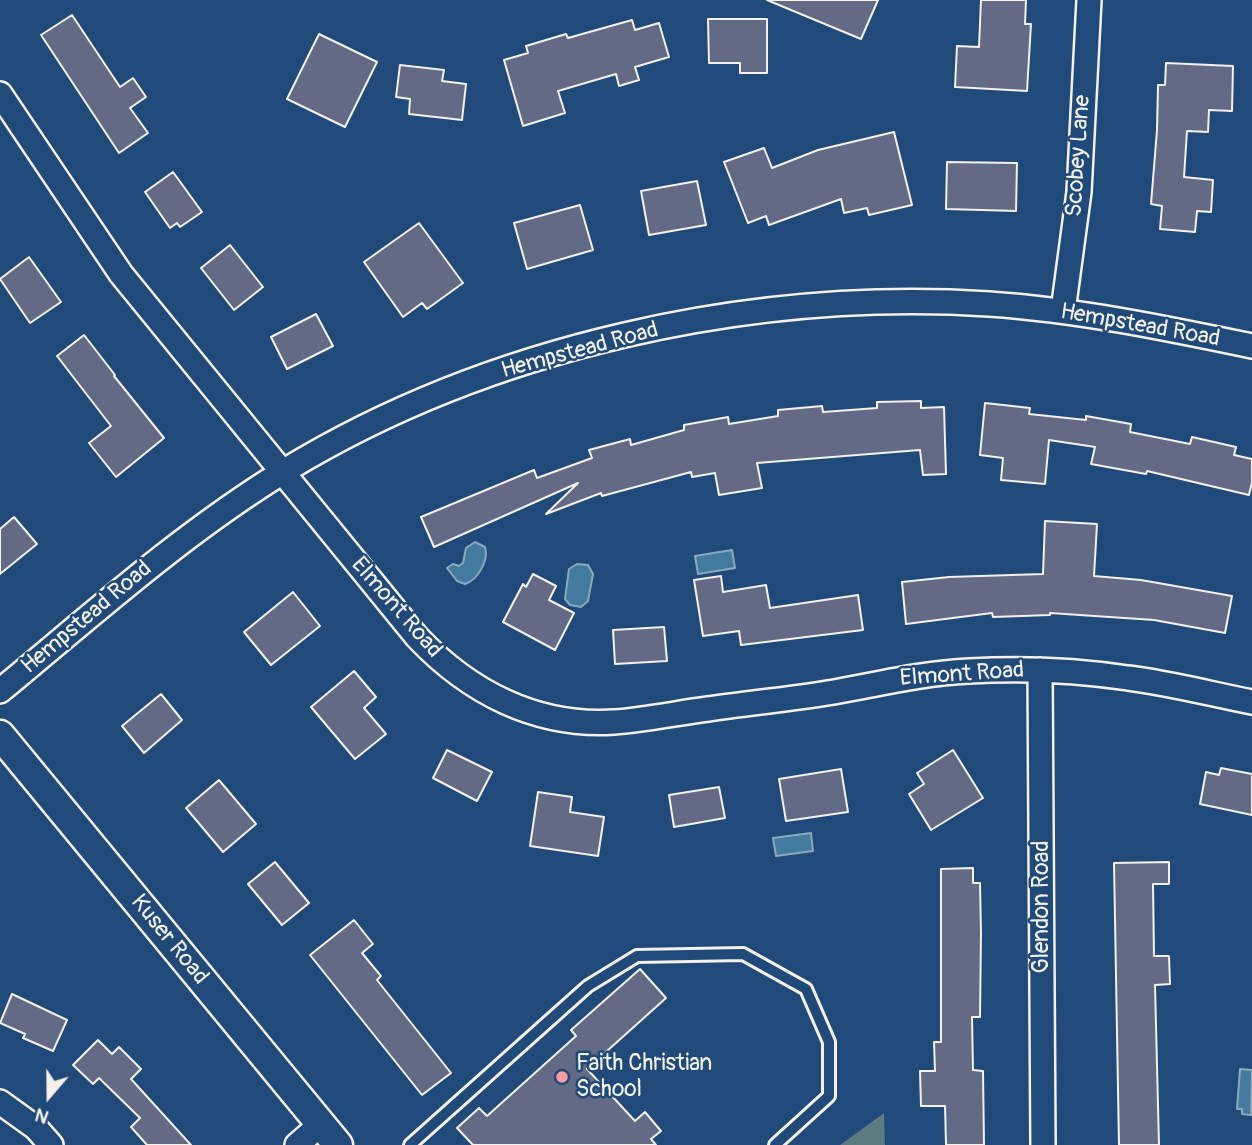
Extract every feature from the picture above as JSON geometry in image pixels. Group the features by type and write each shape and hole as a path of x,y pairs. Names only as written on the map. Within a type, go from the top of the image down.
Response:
{"street":[{"name":"Scobey Lane","path":"1063,311 1079,192 1089,0"},
{"name":"Elmont Road","path":"0,94 121,274 434,656 467,682 507,704 542,715 575,721 613,722 833,692 902,678 969,671 1040,670 1130,678 1252,702"},
{"name":"Hempstead Road","path":"0,691 156,560 218,513 283,472 387,416 458,386 545,357 631,334 719,317 821,306 897,302 974,304 1063,311 1142,323 1252,346"},
{"name":"Glendon Road","path":"1040,670 1043,1145"},
{"name":"Kuser Road","path":"0,735 329,1135"},
{"path":"0,1102 36,1128 51,1145"},
{"path":"298,1145 329,1135"}],"lane":[{"path":"410,1145 588,986 637,956 743,954 806,989 829,1042 829,1096 775,1145"}],"green space":[{"path":"884,1113 885,1145 840,1145"}],"water":[{"path":"475,542 485,547 484,563 478,574 465,584 457,581 447,568 463,563 466,548"},
{"path":"732,550 735,568 698,574 695,556"},
{"path":"577,564 588,565 593,574 588,601 581,607 570,605 565,599 569,569"},
{"path":"811,833 813,851 776,856 773,838"},
{"path":"1240,1069 1252,1070 1251,1115 1242,1114 1242,1109 1237,1109"}],"building":[{"path":"767,0 878,0 861,39"},
{"path":"981,0 1026,0 1025,24 1031,24 1027,91 955,87 957,46 979,47"},
{"path":"72,15 120,87 133,78 146,97 130,108 148,133 119,153 41,35"},
{"path":"708,19 767,19 767,73 740,73 740,63 709,63"},
{"path":"632,20 635,30 659,23 669,57 635,67 639,80 619,86 616,74 558,91 565,113 523,126 504,60 528,53 526,46 566,34 568,38"},
{"path":"319,34 377,62 345,127 287,99"},
{"path":"1166,63 1233,66 1232,111 1209,110 1208,132 1187,131 1184,177 1213,180 1211,212 1197,211 1195,232 1160,229 1162,206 1151,204 1158,85 1165,85"},
{"path":"400,65 444,70 442,81 466,84 462,120 409,114 410,99 396,97"},
{"path":"894,132 912,205 869,215 867,208 844,213 841,199 769,225 766,216 748,223 724,162 764,148 772,168 818,150"},
{"path":"947,162 1017,163 1016,211 946,209"},
{"path":"173,172 202,212 180,227 177,223 170,228 145,192"},
{"path":"697,181 706,225 649,235 641,191"},
{"path":"580,205 593,250 527,269 514,223"},
{"path":"419,223 463,283 427,309 422,303 403,317 364,262"},
{"path":"230,245 263,287 234,310 201,268"},
{"path":"29,257 61,302 30,323 0,279"},
{"path":"316,314 333,346 287,369 271,337"},
{"path":"84,335 164,438 116,477 89,443 111,426 57,356"},
{"path":"921,401 921,408 944,407 946,474 923,475 920,450 757,463 762,488 719,495 715,473 692,477 691,472 602,496 601,493 546,514 578,483 434,547 421,517 534,470 537,478 592,458 589,450 630,439 631,445 684,430 684,425 728,417 729,424 778,416 778,410 822,406 823,412 877,408 877,402"},
{"path":"985,403 1030,408 1029,414 1086,420 1086,416 1131,424 1130,432 1190,444 1192,437 1236,447 1234,455 1252,459 1249,495 1147,471 1146,474 1091,464 1095,447 1049,440 1045,484 1001,480 1003,458 980,455"},
{"path":"14,517 37,544 0,574 0,529"},
{"path":"1045,521 1097,524 1094,576 1141,580 1232,596 1225,633 1154,620 1050,613 993,617 992,613 906,624 902,582 949,577 1043,574"},
{"path":"533,574 556,586 549,600 574,613 555,650 503,622 523,584 526,587"},
{"path":"721,576 723,592 766,585 770,608 858,595 863,630 741,645 739,631 703,636 694,580"},
{"path":"293,592 320,626 271,665 244,632"},
{"path":"664,627 667,661 615,664 613,630"},
{"path":"354,671 376,697 364,708 386,734 355,759 311,707"},
{"path":"161,694 182,720 144,753 122,726"},
{"path":"447,750 492,772 477,801 433,778"},
{"path":"953,750 983,798 931,830 909,794 924,784 917,773"},
{"path":"1221,768 1252,774 1252,815 1200,804 1206,772 1219,775"},
{"path":"841,769 848,812 786,821 779,779"},
{"path":"219,780 256,824 223,852 186,808"},
{"path":"719,787 725,818 674,827 669,795"},
{"path":"538,792 572,797 570,812 604,817 598,856 530,846"},
{"path":"275,862 309,903 282,925 248,884"},
{"path":"1169,862 1169,884 1153,884 1154,956 1169,956 1170,984 1155,985 1159,1145 1119,1145 1114,863"},
{"path":"973,868 973,883 980,883 981,933 980,1017 972,1017 973,1070 983,1071 984,1145 946,1145 945,1106 921,1106 920,1071 935,1071 934,1042 941,1042 941,869"},
{"path":"354,920 373,944 362,953 381,976 377,980 451,1073 422,1095 310,955"},
{"name":"Faith Christian School","path":"640,969 666,998 587,1069 635,1121 645,1112 661,1131 651,1139 656,1145 473,1145 457,1128 479,1108 487,1116 576,1036 571,1030"},
{"path":"12,994 67,1020 53,1051 23,1038 25,1034 0,1023"},
{"path":"98,1040 112,1054 119,1047 141,1069 131,1079 191,1145 147,1145 131,1127 140,1118 99,1078 93,1084 73,1065"}],"place":[{"name":"Faith Christian School","path":"562,1077"}]}
